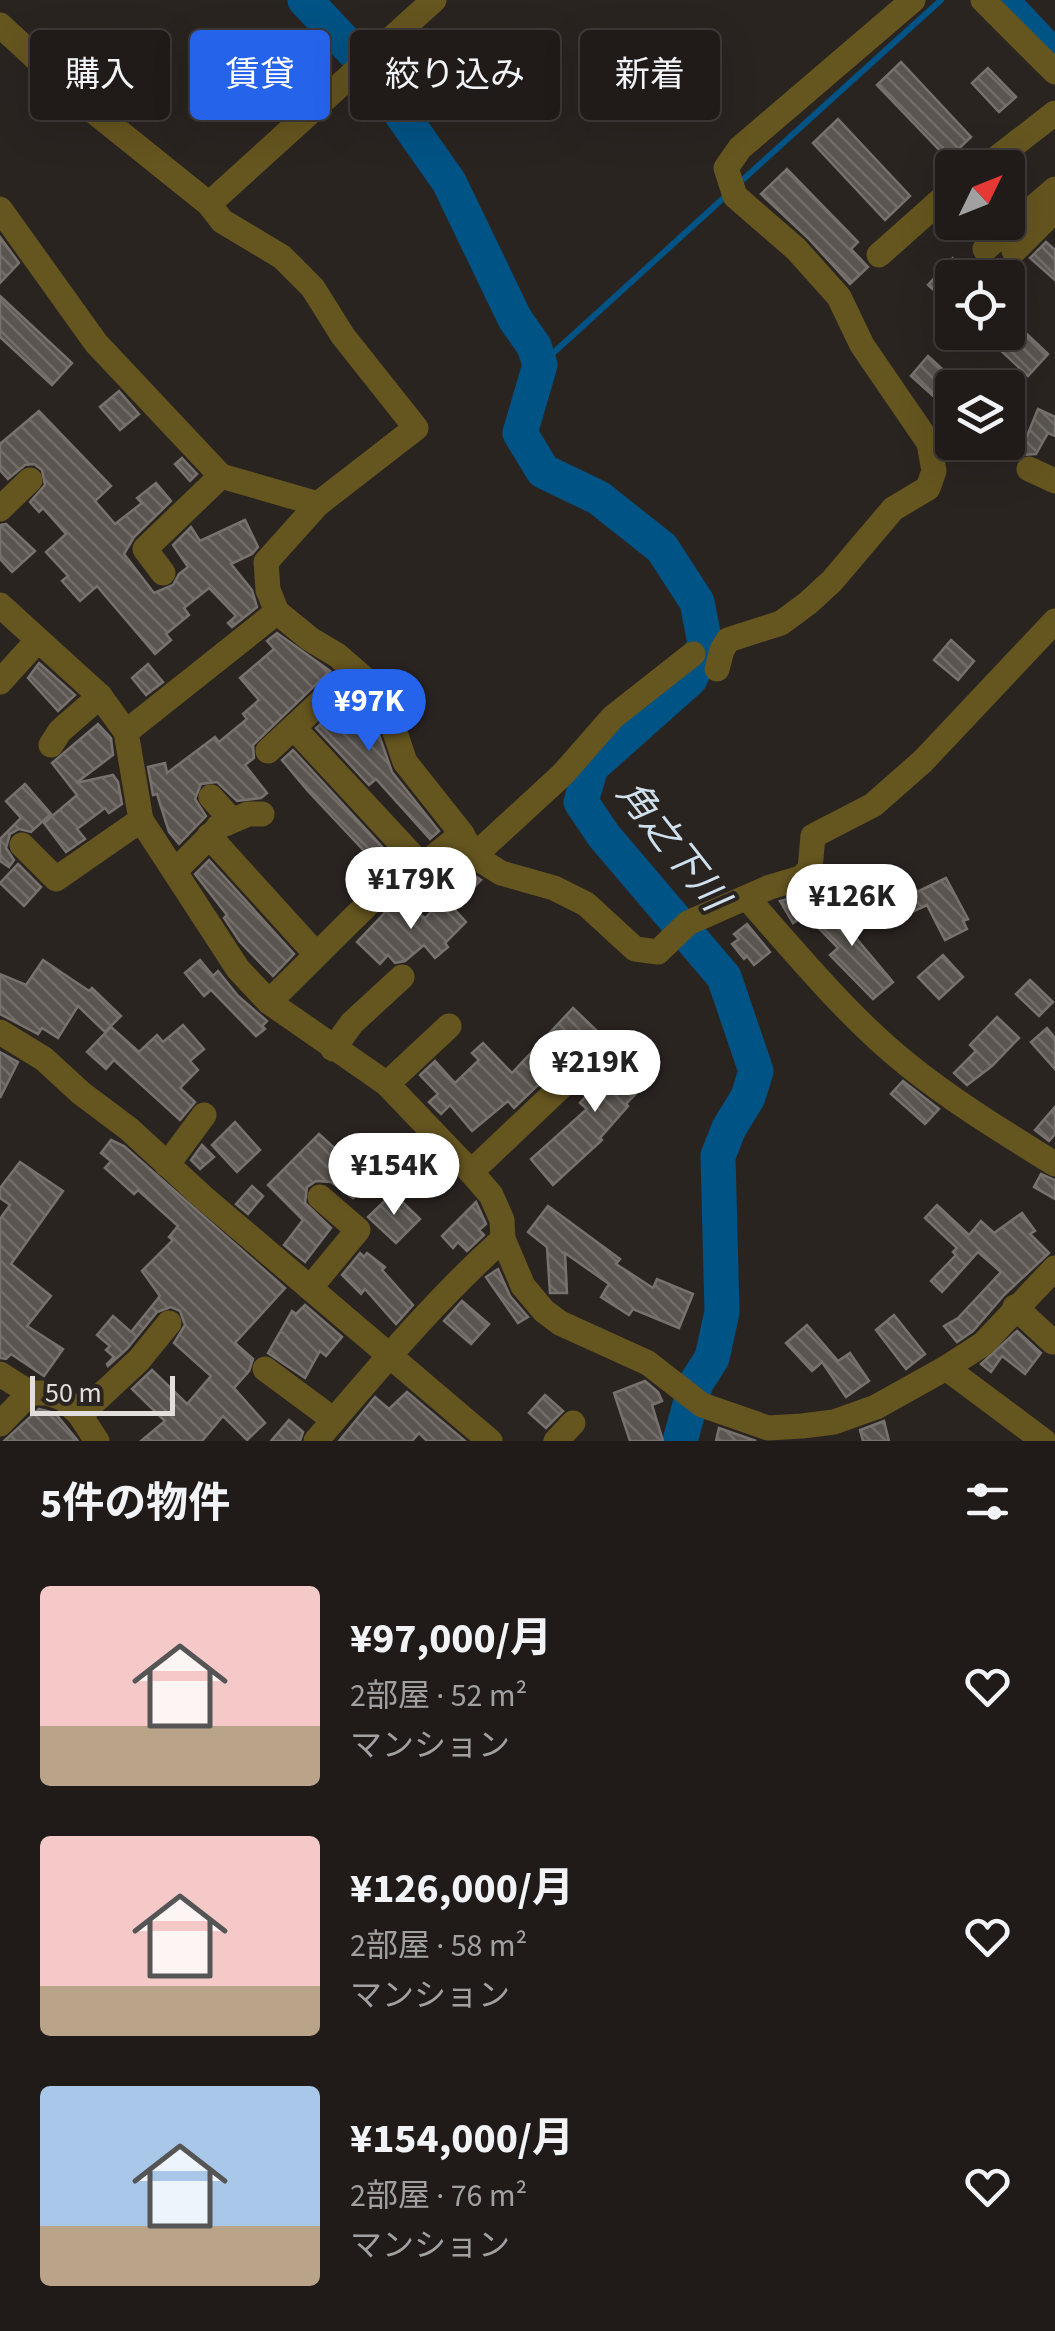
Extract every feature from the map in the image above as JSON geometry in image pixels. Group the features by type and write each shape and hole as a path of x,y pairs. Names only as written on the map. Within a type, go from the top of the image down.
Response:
{"street":[{"path":"208,204 434,0"},
{"path":"718,669 728,640 781,624 808,603 894,510 928,488 934,471 929,442 862,345 838,297 796,249 732,188 726,168 740,148 913,0"},
{"path":"982,0 1055,72"},
{"path":"0,25 92,110 208,204 222,221 282,257 313,288 343,336 416,428 318,504 266,562 268,590 276,612 337,655 352,672 382,694 405,762 468,845 501,873 554,888 586,904 635,948 658,952 681,930 746,898 801,878 810,869 813,836 873,806 911,772 1055,622"},
{"path":"1007,150 1055,113"},
{"path":"985,250 1055,189"},
{"path":"879,255 935,205"},
{"path":"0,209 96,344 220,476 318,504"},
{"path":"1014,252 1055,210"},
{"path":"1029,469 1055,481"},
{"path":"163,573 145,549 220,476"},
{"path":"0,509 30,480"},
{"path":"0,605 100,696 126,732 142,820 238,968 269,1002 387,1084 491,1194 502,1220 503,1239 523,1286 544,1312 595,1341 648,1363 693,1398 768,1428 836,1431 982,1344 1055,1268"},
{"path":"126,732 276,612"},
{"path":"0,682 38,640"},
{"path":"269,1002 384,888 468,845 563,774 613,718 693,654"},
{"path":"268,751 352,672"},
{"path":"51,745 60,731 100,696"},
{"path":"294,728 422,866"},
{"path":"174,871 229,817 211,797"},
{"path":"214,832 248,814 262,814"},
{"path":"22,845 56,879 142,820"},
{"path":"214,832 316,954"},
{"path":"746,898 860,1021 905,1063 960,1105 1055,1164"},
{"path":"333,1049 352,1023 402,977"},
{"path":"387,1084 448,1026"},
{"path":"0,1032 44,1059 490,1441"},
{"path":"471,1172 606,1044"},
{"path":"167,1165 204,1115"},
{"path":"310,1288 358,1230 320,1197"},
{"path":"316,1441 393,1356 419,1320 503,1239"},
{"path":"1015,1307 1053,1342"},
{"path":"80,1415 139,1360 169,1323"},
{"path":"946,1368 1044,1441"},
{"path":"265,1369 334,1420"},
{"path":"0,1374 30,1393 48,1393 64,1399 97,1441"},
{"path":"0,1424 30,1393"}],"building":[{"path":"901,62 971,137 957,150 939,150 877,85"},
{"path":"988,68 1016,97 999,112 972,83"},
{"path":"838,119 910,196 885,220 813,143"},
{"path":"787,169 858,242 851,249 868,267 850,284 761,194"},
{"path":"0,237 19,263 0,283"},
{"path":"1046,242 1055,250 1055,280 1030,258"},
{"path":"0,296 72,363 52,385 0,337"},
{"path":"1025,332 1048,354 1028,376 1000,350 1025,350"},
{"path":"928,356 943,370 935,370 935,398 911,376"},
{"path":"119,391 139,414 120,430 100,407"},
{"path":"1038,409 1055,417 1055,436 1048,433 1036,454 1025,455 1027,436"},
{"path":"39,411 111,486 95,501 115,524 142,503 137,498 156,483 171,501 134,537 124,554 154,593 173,585 188,567 173,545 191,527 200,541 245,520 258,547 231,564 252,590 257,607 232,627 228,623 236,616 209,588 184,608 189,615 166,634 171,640 155,654 97,586 80,601 62,581 68,576 46,552 66,534 43,508 39,512 30,502 45,485 42,470 34,464 25,465 8,479 0,470 0,444"},
{"path":"182,458 197,474 190,481 175,464"},
{"path":"6,524 35,551 12,572 0,559 0,525"},
{"path":"277,633 330,671 253,745 254,758 245,765 267,793 261,798 237,801 217,782 201,784 195,799 206,816 179,844 169,832 157,794 153,795 148,767 165,763 167,773 215,737 219,742 247,719 243,714 259,700 240,678 274,649 267,641"},
{"path":"951,640 974,661 958,680 934,660"},
{"path":"39,663 75,695 58,711 28,678"},
{"path":"148,664 163,682 146,695 132,678"},
{"path":"355,692 368,703 392,772 439,831 430,839 376,779 369,785 316,728"},
{"path":"98,724 111,738 113,755 76,783 113,775 122,804 109,813 105,808 77,829 85,839 66,852 44,823 77,795 52,763"},
{"path":"293,750 396,862 382,870 307,790 282,760"},
{"path":"25,784 51,814 31,832 19,829 10,834 6,848 14,860 9,867 0,861 0,839 21,818 6,801"},
{"path":"457,859 481,880 473,888 451,863"},
{"path":"209,860 294,954 273,976 240,942 224,918 227,915 195,874"},
{"path":"18,864 41,887 24,906 0,883"},
{"path":"946,878 968,919 963,921 967,929 945,940 927,905 901,917 889,893 912,882 917,892"},
{"path":"799,896 809,913 793,923 780,901"},
{"path":"399,898 425,918 444,898 466,922 435,958 424,945 405,961 395,963 388,955 380,964 357,942"},
{"path":"836,901 845,911 851,905 863,918 850,931 893,982 873,999 830,955 838,948 813,922"},
{"path":"747,924 770,952 754,965 732,944 739,939 734,934"},
{"path":"943,955 963,977 939,999 918,977"},
{"path":"43,960 89,991 92,988 121,1016 105,1032 78,1006 58,1038 42,1028 38,1034 0,1014 0,974 26,985"},
{"path":"200,960 213,976 218,971 238,996 267,1021 262,1026 265,1029 256,1036 211,990 204,996 185,973"},
{"path":"1030,980 1053,1002 1039,1016 1016,994"},
{"path":"573,1008 596,1030 514,1108 508,1101 472,1131 450,1105 441,1114 429,1102 438,1094 420,1075 435,1061 455,1083 479,1060 472,1053 483,1043 512,1073"},
{"path":"997,1017 1019,1038 967,1085 954,1073 976,1051 970,1045"},
{"path":"183,1025 204,1049 190,1061 198,1070 180,1088 195,1102 180,1120 114,1060 106,1069 87,1052 111,1027 139,1052 157,1035 163,1042"},
{"path":"1047,1028 1055,1038 1055,1069 1031,1042"},
{"path":"626,1044 656,1073 626,1104 602,1140 553,1185 531,1159 587,1109 580,1103 614,1065 611,1062"},
{"path":"0,1052 18,1062 0,1098"},
{"path":"903,1081 939,1109 925,1124 891,1094"},
{"path":"1055,1107 1055,1134 1049,1141 1035,1130"},
{"path":"235,1122 260,1150 237,1172 212,1145"},
{"path":"319,1134 368,1179 353,1198 331,1182 316,1181 307,1187 305,1203 331,1228 305,1262 284,1245 303,1220 268,1185"},
{"path":"111,1140 124,1146 285,1288 235,1343 253,1359 249,1371 234,1388 265,1423 247,1440 223,1416 202,1441 141,1441 165,1421 132,1389 152,1370 187,1404 211,1376 174,1343 185,1325 180,1311 171,1307 157,1312 127,1349 107,1364 114,1357 106,1350 110,1346 97,1335 113,1316 131,1332 160,1296 142,1271 173,1240 169,1237 178,1226 138,1190 134,1194 105,1168 111,1161 101,1153"},
{"path":"202,1145 214,1157 200,1169 191,1160"},
{"path":"20,1162 63,1191 11,1264 51,1296 27,1326 63,1349 44,1376 11,1354 0,1358 0,1219 10,1205 0,1198 0,1188"},
{"path":"1041,1174 1055,1180 1055,1199 1034,1187"},
{"path":"252,1186 263,1196 248,1214 236,1204"},
{"path":"393,1193 420,1219 396,1243 368,1217"},
{"path":"476,1202 486,1224 479,1230 484,1235 467,1251 458,1242 453,1248 442,1236"},
{"path":"937,1205 969,1235 981,1221 994,1233 1022,1213 1035,1231 1030,1234 1049,1253 973,1331 957,1342 944,1326 958,1318 1001,1272 978,1252 942,1292 931,1281 956,1255 953,1252 957,1248 925,1218"},
{"path":"548,1206 620,1259 616,1264 653,1288 657,1279 693,1294 679,1328 633,1309 629,1315 601,1297 609,1284 565,1253 567,1293 550,1293 547,1247 528,1232"},
{"path":"360,1253 364,1257 367,1253 385,1267 382,1270 413,1305 396,1324 365,1289 361,1294 342,1275"},
{"path":"498,1269 510,1296 528,1317 518,1323 486,1277"},
{"path":"462,1301 489,1324 471,1344 444,1321"},
{"path":"305,1305 342,1337 326,1356 320,1351 305,1378 268,1353 292,1311 296,1314"},
{"path":"894,1315 925,1354 906,1369 876,1330"},
{"path":"807,1325 838,1361 850,1353 869,1381 846,1397 822,1362 812,1371 786,1343"},
{"path":"1017,1331 1041,1353 1025,1374 1002,1356 991,1372 981,1364"},
{"path":"645,1381 662,1401 652,1405 663,1441 630,1441 614,1393"},
{"path":"407,1392 465,1441 427,1441 419,1433 412,1441 339,1441 375,1397 389,1409"},
{"path":"545,1395 563,1411 546,1428 529,1413"},
{"path":"39,1409 55,1413 78,1441 4,1441"},
{"path":"289,1420 303,1432 300,1441 271,1441"},
{"path":"884,1421 889,1441 863,1441 860,1430"},
{"path":"719,1428 756,1441 716,1441"}],"waterway":[{"name":"角之下川","path":"305,0 369,68 449,182 515,319 534,346 540,365 520,433 543,471 599,498 662,548 697,602 705,643 690,679 591,767 581,802 604,836 724,977 756,1071 748,1097 718,1156 722,1312 712,1358 696,1383 680,1441"},
{"path":"738,184 941,0"},
{"path":"1011,0 1055,47"},
{"path":"540,365 729,193"}]}
